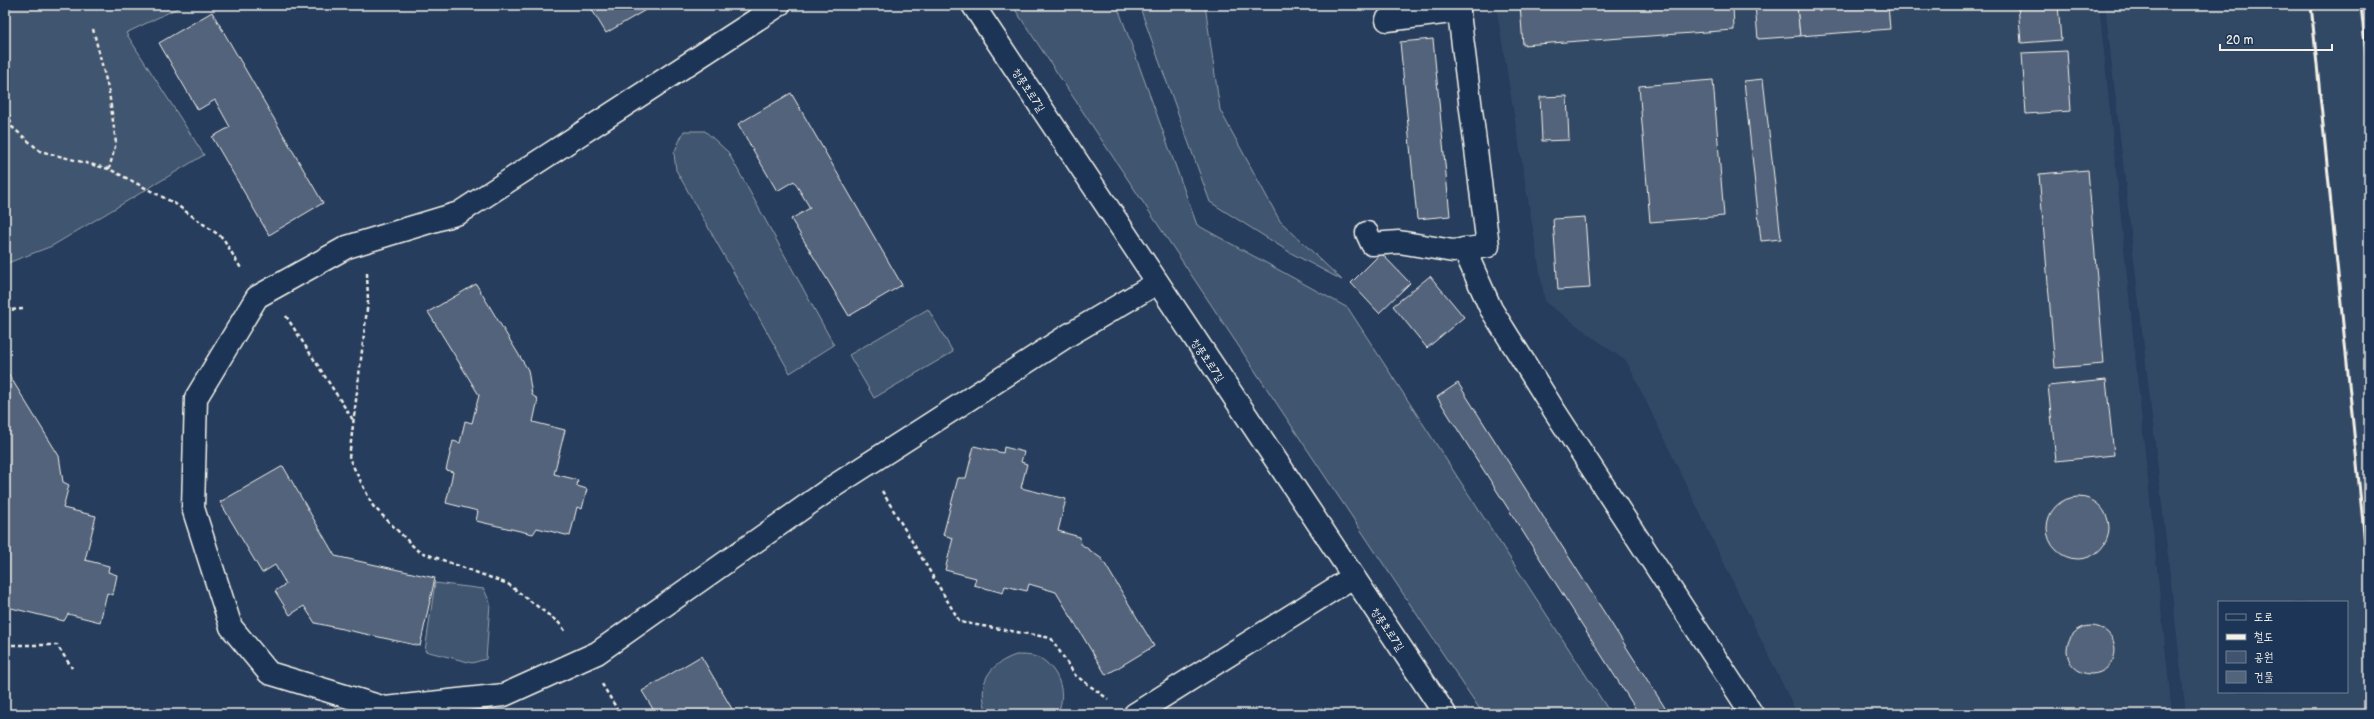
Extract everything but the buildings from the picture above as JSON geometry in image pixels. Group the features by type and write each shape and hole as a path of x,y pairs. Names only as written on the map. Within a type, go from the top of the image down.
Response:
{"street":[{"path":"779,5 459,213 347,247 263,294 196,398 192,508 231,627 269,673 385,708 504,695 598,653 866,465 1067,336 1157,283"},
{"name":"청풍호로7길","path":"973,5 1353,578 1445,714"},
{"path":"1367,233 1372,244 1398,242 1453,251 1488,246 1459,8 1387,20"},
{"path":"1464,250 1491,309 1552,407 1752,714"},
{"path":"1135,714 1353,578"}],"path":[{"path":"94,29 109,92 116,143 109,169"},
{"path":"5,99 12,127 40,151 109,169 174,203 223,238 263,294 310,350 353,420"},
{"path":"366,241 368,300 349,458 373,506 418,551 508,584 559,623 586,658"},
{"path":"5,310 24,310"},
{"path":"866,465 960,622 1051,638 1075,675 1114,702"},
{"path":"5,645 57,645 72,668"}],"shaded area":[{"path":"1496,5 2099,5 2172,714 1797,714 1627,362 1545,302"},
{"path":"2105,5 2369,5 2369,714 2186,714"}],"green space":[{"path":"5,5 184,5 126,33 204,155 52,246 5,264"},
{"path":"1012,5 1117,5 1197,225 1348,308 1611,714 1483,714"},
{"path":"1139,5 1205,5 1220,110 1280,221 1342,280 1291,253 1210,202"},
{"path":"684,131 705,131 728,152 834,345 790,373 676,170 674,153"},
{"path":"928,309 953,352 874,398 849,355"},
{"path":"435,583 484,589 490,603 486,659 472,663 425,651"},
{"path":"1016,655 1040,658 1054,671 1058,678 1061,692 1060,707 1057,714 987,713 983,693 987,677 991,670 998,664"}],"railway":[{"path":"2311,5 2369,583"},
{"path":"2361,5 2369,83"}]}
